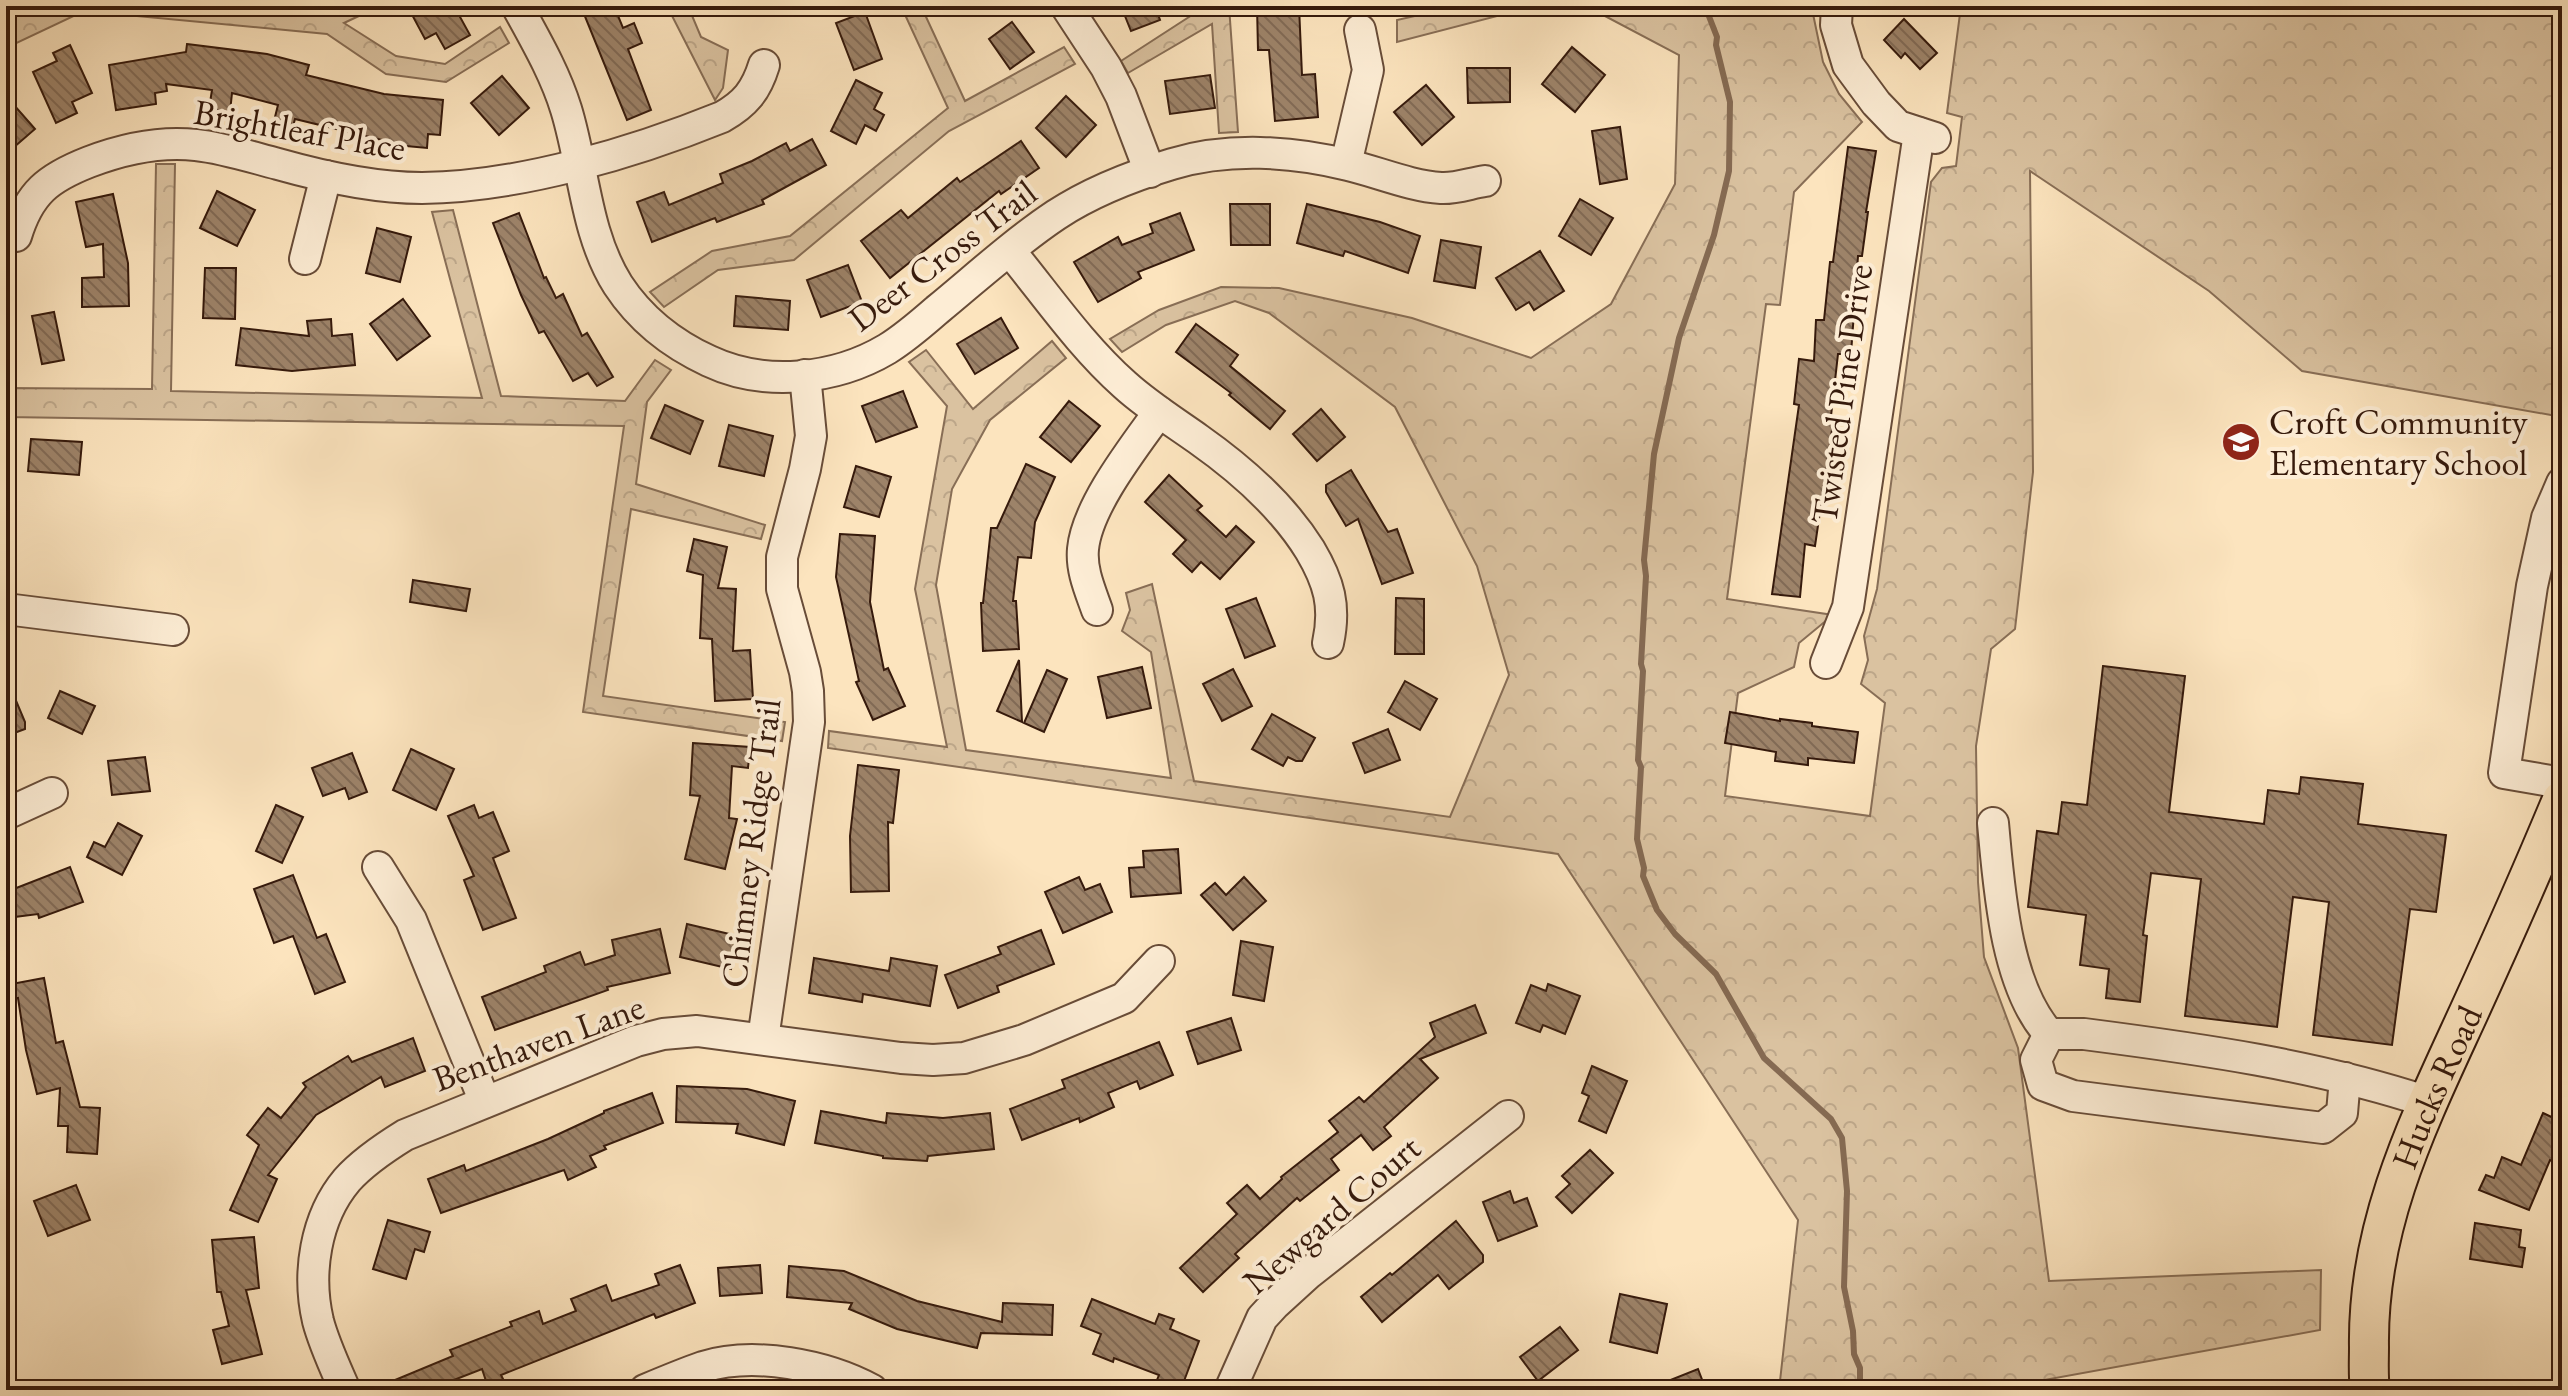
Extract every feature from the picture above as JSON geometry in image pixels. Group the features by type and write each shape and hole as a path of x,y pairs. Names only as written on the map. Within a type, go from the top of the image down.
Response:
{"main road":[{"name":"Hucks Road","path":"2370,1390 2369,1332 2378,1251 2390,1198 2428,1102 2562,800"}],"street":[{"name":"Deer Cross Trail","path":"517,6 558,84 602,252 618,285 652,326 690,353 744,373 778,377 805,375 858,364 885,350 1074,204 1112,186 1196,159 1261,153 1346,164 1439,188 1485,181"},
{"path":"1066,6 1121,96 1150,172"},
{"name":"Twisted Pine Drive","path":"1826,663 1848,607 1927,135 1898,126 1876,103 1848,65 1836,25 1837,6"},
{"path":"1346,164 1368,70 1360,30"},
{"name":"Brightleaf Place","path":"16,236 30,200 43,187 78,166 131,148 161,144 194,145 226,150 326,176 420,188 463,186 516,178 628,151 722,117 736,109 753,92 764,65"},
{"path":"305,259 326,176"},
{"path":"1010,251 1095,355 1125,385 1252,481 1278,507 1302,538 1326,583 1332,606 1328,643"},
{"name":"Chimney Ridge Trail","path":"763,1039 809,722 805,672 782,589 782,557 811,436 805,375"},
{"path":"1097,610 1083,571 1085,536 1094,512 1159,412"},
{"path":"2562,483 2547,518 2532,586 2504,773 2562,783"},
{"path":"6,609 173,630"},
{"path":"6,814 52,793"},
{"path":"1993,823 2011,957 2038,1021 2049,1034 2084,1034 2297,1066 2428,1102"},
{"path":"378,867 411,920 485,1102"},
{"name":"Benthaven Lane","path":"345,1390 318,1321 314,1292 317,1243 332,1202 347,1180 377,1152 405,1135 636,1041 663,1034 697,1031 901,1058 964,1058 1024,1040 1124,998 1159,961"},
{"path":"2049,1034 2036,1060 2043,1085 2073,1096 2323,1128 2342,1113 2345,1078"},
{"name":"Newgard Court","path":"1230,1390 1262,1318 1274,1305 1308,1274 1508,1116"},
{"path":"645,1390 704,1367 725,1362 765,1361 825,1371 854,1380 872,1390"}],"green space":[{"path":"6,6 380,6 344,23 396,56 445,64 500,27 509,43 446,82 386,74 327,34 84,11 6,48"},
{"path":"667,6 688,6 701,37 728,50 723,88 715,100"},
{"path":"901,6 921,6 965,101 1064,47 1075,64 949,131 794,260 718,270 664,307 650,292 712,251 790,236 948,108"},
{"path":"1206,6 1229,6 1238,132 1219,133 1212,24 1128,73 1121,61"},
{"path":"1459,6 1536,6 1397,42 1397,20"},
{"path":"1586,6 1789,6 1812,9 1823,62 1839,94 1862,122 1794,192 1780,305 1766,304 1727,599 1833,615 1799,643 1794,667 1738,693 1725,796 1870,816 1885,703 1861,684 1868,660 1864,636 1877,589 1931,182 1942,168 1956,166 1962,117 1947,113 1961,6 2562,6 2562,417 2302,371 2209,291 2030,171 2033,472 2015,629 1991,649 1976,746 1978,882 1984,957 2018,1048 2049,1281 2321,1270 2320,1330 1989,1390 1779,1390 1798,1220 1558,854 828,748 829,731 947,747 915,589 947,406 909,362 926,350 973,409 1052,341 1066,358 990,420 952,489 936,585 966,750 1171,778 1151,652 1122,631 1130,610 1126,593 1152,584 1194,781 1450,817 1509,675 1477,566 1395,407 1269,313 1235,301 1166,325 1122,352 1110,339 1159,310 1221,287 1279,288 1412,318 1531,358 1611,304 1675,184 1679,55"},
{"path":"156,164 175,164 171,391 482,398 432,212 453,210 501,396 625,401 655,360 671,370 647,402 636,484 765,525 761,539 631,509 603,696 785,722 782,741 583,712 624,426 6,417 6,388 152,389"}],"building":[{"path":"419,6 454,6 470,35 445,49 436,33 425,39 410,11"},
{"path":"603,6 614,6 623,28 634,23 642,43 628,49 651,110 627,120 584,14"},
{"path":"1121,6 1155,6 1160,20 1131,31"},
{"path":"1257,6 1299,6 1302,75 1315,74 1318,117 1275,121 1269,50 1258,50"},
{"path":"865,12 882,59 854,70 836,23"},
{"path":"1904,19 1937,53 1920,69 1905,53 1901,58 1884,40"},
{"path":"1012,22 1034,52 1010,69 989,39"},
{"path":"187,44 267,54 309,65 306,75 384,94 443,100 440,135 428,134 427,148 385,144 386,141 295,119 292,130 273,125 278,105 232,93 230,112 209,109 212,90 166,84 167,91 155,93 156,104 116,110 109,65 186,52"},
{"path":"70,45 92,93 72,102 77,113 56,123 33,72 57,61 53,53"},
{"path":"1572,47 1605,75 1575,112 1542,84"},
{"path":"1467,68 1510,68 1510,102 1468,103"},
{"path":"1210,75 1215,108 1170,114 1165,81"},
{"path":"502,76 529,108 499,135 471,103"},
{"path":"856,80 882,93 874,109 884,115 876,131 865,125 856,144 831,131"},
{"path":"1426,85 1454,117 1422,145 1394,112"},
{"path":"6,96 35,129 6,154"},
{"path":"1066,96 1096,125 1066,157 1036,128"},
{"path":"1620,127 1627,179 1600,184 1592,131"},
{"path":"812,139 826,165 762,200 764,204 717,222 715,218 652,242 637,202 664,192 669,205 723,183 720,174 786,143 790,151"},
{"path":"1021,141 1039,168 1001,194 999,191 890,278 861,241 901,210 908,218 957,178 960,182"},
{"path":"1848,147 1876,151 1862,256 1858,256 1851,354 1838,354 1831,416 1834,416 1815,546 1805,544 1800,597 1772,594 1799,405 1794,404 1799,359 1814,361 1816,320 1824,320"},
{"path":"217,191 255,210 237,246 200,228"},
{"path":"113,194 128,263 129,306 82,307 82,278 104,277 103,244 86,247 76,202"},
{"path":"1580,199 1613,218 1591,255 1559,236"},
{"path":"1230,204 1270,204 1270,245 1231,245"},
{"path":"1307,204 1380,222 1420,236 1408,273 1345,251 1343,256 1297,243"},
{"path":"519,213 544,278 556,298 563,294 582,336 587,333 613,377 597,386 588,373 573,381 544,331 539,333 521,295 493,223"},
{"path":"1180,213 1194,250 1138,272 1141,278 1098,302 1074,262 1118,237 1122,245 1153,233 1150,224"},
{"path":"377,228 411,237 400,282 366,273"},
{"path":"1441,240 1481,247 1475,288 1434,281"},
{"path":"1540,251 1564,291 1534,310 1529,302 1516,310 1496,278"},
{"path":"848,265 862,302 821,317 807,280"},
{"path":"205,268 236,268 235,319 203,318"},
{"path":"736,296 790,301 788,330 734,326"},
{"path":"403,299 430,336 397,360 370,324"},
{"path":"54,312 64,360 42,364 32,316"},
{"path":"1001,318 1018,348 975,374 957,344"},
{"path":"331,319 332,336 352,334 355,365 292,371 236,365 241,328 309,336 307,321"},
{"path":"1196,324 1238,355 1230,366 1285,411 1270,429 1229,395 1231,393 1176,352"},
{"path":"903,391 917,427 876,442 862,406"},
{"path":"1069,401 1100,426 1071,462 1040,437"},
{"path":"665,405 703,421 690,454 651,438"},
{"path":"1321,409 1345,437 1317,461 1293,434"},
{"path":"729,425 773,436 764,476 719,466"},
{"path":"31,439 82,442 79,475 28,471"},
{"path":"1026,464 1055,477 1035,522 1031,558 1018,557 1013,601 1016,601 1019,649 983,651 981,603 991,528 997,528"},
{"path":"856,466 891,477 879,517 844,507"},
{"path":"1351,470 1388,532 1397,529 1413,573 1382,584 1358,519 1346,526 1326,492 1326,485"},
{"path":"1169,475 1202,506 1197,510 1226,537 1236,526 1254,542 1220,579 1201,562 1192,572 1173,554 1186,540 1145,502"},
{"path":"840,534 875,536 870,602 884,670 888,668 905,706 873,720 856,682 859,681 836,577"},
{"path":"694,539 727,547 718,588 736,589 733,651 750,650 753,699 715,701 712,639 700,638 703,575 687,571"},
{"path":"413,580 470,589 466,611 410,602"},
{"path":"1256,598 1275,646 1245,658 1226,609"},
{"path":"1396,598 1424,599 1424,654 1395,654"},
{"path":"1019,660 1022,722 997,711"},
{"path":"2103,666 2185,676 2169,812 2264,824 2268,790 2299,794 2301,777 2363,784 2358,824 2446,835 2436,912 2410,909 2392,1045 2313,1035 2329,902 2293,897 2277,1027 2185,1016 2201,879 2151,873 2143,935 2147,936 2140,1002 2106,998 2109,969 2080,965 2086,915 2028,907 2037,831 2058,834 2062,802 2087,805"},
{"path":"1142,667 1151,708 1107,718 1098,677"},
{"path":"1233,669 1252,706 1222,721 1203,684"},
{"path":"1047,670 1067,679 1044,732 1024,723"},
{"path":"6,677 25,722 25,729 6,736"},
{"path":"1405,681 1437,699 1420,730 1388,712"},
{"path":"60,691 95,706 82,734 48,718"},
{"path":"1730,712 1858,732 1854,763 1808,758 1808,765 1775,761 1776,752 1725,743"},
{"path":"1272,714 1315,738 1302,761 1288,757 1283,766 1252,749"},
{"path":"1388,729 1400,760 1365,773 1353,743"},
{"path":"693,743 750,747 748,768 732,766 729,818 737,819 725,869 685,859 700,796 690,795"},
{"path":"411,749 454,769 436,810 393,790"},
{"path":"352,753 367,792 349,799 345,788 323,796 312,768"},
{"path":"145,757 150,791 112,795 108,761"},
{"path":"858,765 899,770 893,823 888,822 889,891 851,892 850,836"},
{"path":"276,805 303,817 282,863 256,851"},
{"path":"474,805 479,818 493,812 509,851 493,858 516,918 483,930 464,880 474,876 448,816"},
{"path":"118,823 142,836 122,875 87,857 94,842 105,847"},
{"path":"1178,849 1181,893 1131,897 1129,868 1144,867 1143,851"},
{"path":"70,867 83,902 39,918 38,914 6,918 6,892"},
{"path":"293,875 317,938 326,934 345,982 315,994 293,936 274,943 254,889"},
{"path":"1079,877 1085,890 1100,884 1112,912 1063,933 1045,892"},
{"path":"1244,877 1266,901 1233,930 1201,895 1215,883 1226,895"},
{"path":"687,924 738,936 731,969 680,957"},
{"path":"660,929 670,973 607,987 608,990 495,1030 482,997 546,972 544,966 580,952 585,965 615,955 612,940"},
{"path":"1041,930 1054,964 997,986 999,992 958,1008 945,975 1001,954 998,947"},
{"path":"1241,941 1273,947 1264,1001 1233,995"},
{"path":"814,958 889,971 891,958 937,966 930,1006 863,994 862,1002 809,993"},
{"path":"44,978 56,1043 63,1041 80,1107 100,1108 97,1154 67,1152 68,1126 58,1126 60,1088 37,1094 18,998 6,1000 6,985"},
{"path":"1548,984 1580,996 1565,1034 1543,1025 1540,1032 1516,1023 1531,985 1546,991"},
{"path":"1475,1005 1486,1033 1420,1059 1438,1078 1384,1127 1391,1136 1373,1150 1361,1135 1331,1159 1339,1170 1300,1201 1297,1198 1235,1254 1239,1258 1203,1292 1180,1268 1237,1214 1227,1203 1247,1185 1260,1199 1281,1177 1338,1132 1329,1121 1359,1097 1364,1102 1435,1037 1430,1023"},
{"path":"1231,1018 1241,1050 1198,1064 1187,1032"},
{"path":"413,1038 425,1071 385,1087 381,1077 316,1115 268,1175 277,1179 258,1222 230,1210 259,1145 247,1135 268,1108 281,1118 306,1087 303,1083 348,1056 352,1062"},
{"path":"1159,1042 1173,1075 1140,1089 1137,1081 1108,1093 1114,1107 1080,1122 1079,1118 1022,1140 1010,1109 1065,1088 1062,1080"},
{"path":"1592,1066 1627,1081 1606,1133 1579,1121 1589,1096 1582,1093"},
{"path":"677,1086 747,1089 795,1101 784,1145 736,1133 738,1124 676,1122"},
{"path":"652,1093 663,1123 604,1146 606,1149 590,1156 596,1167 568,1180 564,1170 441,1213 428,1179 464,1165 466,1171"},
{"path":"821,1111 886,1123 887,1113 943,1118 990,1113 994,1149 928,1156 927,1161 883,1158 815,1143"},
{"path":"2543,1113 2562,1122 2562,1166 2550,1160 2529,1210 2479,1190 2486,1175 2494,1178 2502,1157 2521,1165"},
{"path":"1590,1150 1613,1173 1572,1213 1556,1197 1570,1184 1562,1176"},
{"path":"76,1185 90,1220 48,1236 34,1201"},
{"path":"1510,1191 1514,1203 1527,1198 1537,1226 1498,1241 1483,1202"},
{"path":"388,1220 430,1232 424,1252 415,1249 406,1279 373,1269"},
{"path":"1456,1221 1483,1255 1483,1262 1449,1289 1438,1275 1382,1322 1361,1297"},
{"path":"2475,1223 2521,1230 2519,1247 2525,1248 2522,1267 2470,1259"},
{"path":"254,1237 259,1288 246,1290 262,1354 222,1364 213,1330 229,1326 221,1292 217,1292 212,1240"},
{"path":"680,1265 695,1303 656,1318 654,1314 501,1375 504,1381 488,1387 482,1369 441,1385 442,1390 371,1390 453,1356 450,1350 512,1326 510,1322 539,1311 543,1324 576,1311 571,1299 606,1285 612,1301 659,1285 655,1274"},
{"path":"760,1265 762,1293 720,1296 718,1268"},
{"path":"789,1266 844,1271 917,1301 1002,1322 1003,1303 1053,1305 1052,1335 981,1333 977,1348 897,1329 849,1309 852,1303 787,1297"},
{"path":"1620,1294 1667,1304 1657,1353 1610,1342"},
{"path":"1092,1299 1155,1324 1159,1314 1174,1319 1170,1329 1199,1341 1181,1389 1157,1380 1159,1375 1114,1358 1113,1362 1093,1354 1101,1334 1081,1326"},
{"path":"1560,1327 1578,1350 1538,1381 1520,1357"},
{"path":"1698,1369 1706,1390 1648,1390 1648,1389"}],"waterway":[{"path":"1705,6 1717,37 1716,45 1730,102 1729,171 1714,235 1679,338 1654,454 1644,560 1646,576 1637,839 1643,876 1657,910 1675,934 1716,974 1764,1058 1831,1119 1842,1138 1847,1191 1844,1287 1853,1331 1854,1354 1860,1368 1860,1390"}],"place":[{"name":"Croft Community Elementary School","path":"2241,442"}]}
